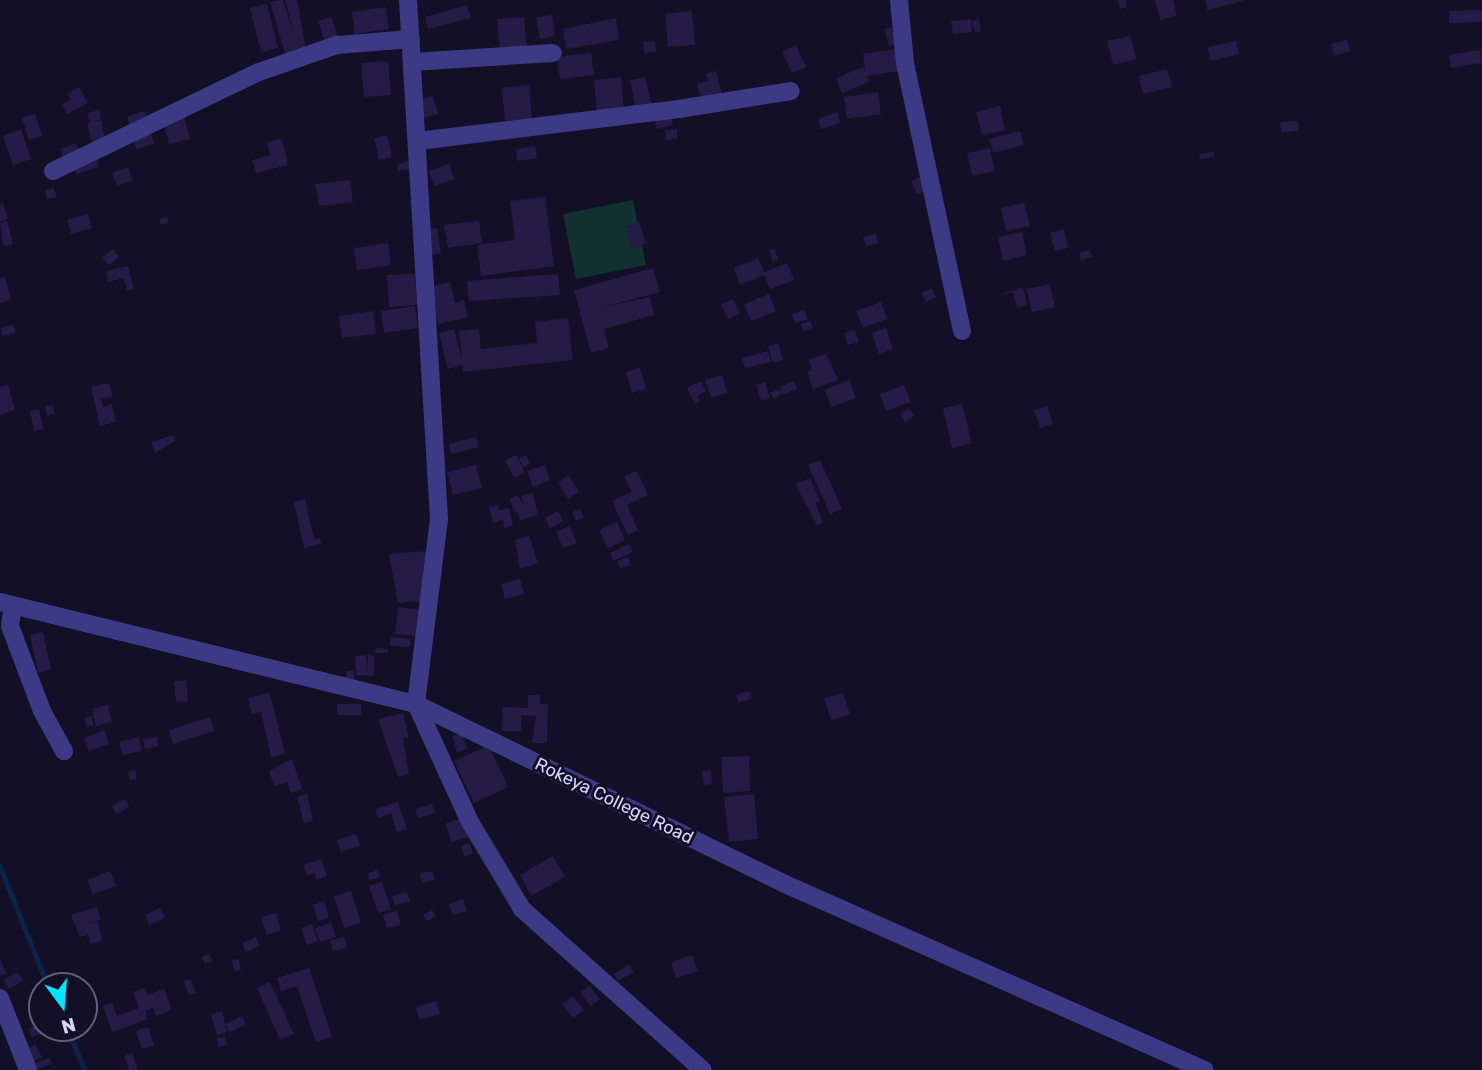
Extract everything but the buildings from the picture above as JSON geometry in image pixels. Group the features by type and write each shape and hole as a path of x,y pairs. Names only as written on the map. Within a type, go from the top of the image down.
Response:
{"street":[{"path":"408,0 439,519 416,704 470,822 522,909 703,1070"},
{"path":"899,0 905,63 962,331"},
{"path":"53,171 259,72 337,45 411,39"},
{"path":"412,62 553,53"},
{"path":"418,141 679,110 791,90"},
{"path":"6,604 10,626 42,711 64,751"},
{"name":"Rokeya College Road","path":"6,604 416,704 785,884 1205,1070"},
{"path":"0,998 28,1070"}],"green space":[{"path":"633,200 646,265 576,279 563,214"}],"waterway":[{"path":"0,866 42,972"},
{"path":"73,1042 85,1070"}]}
